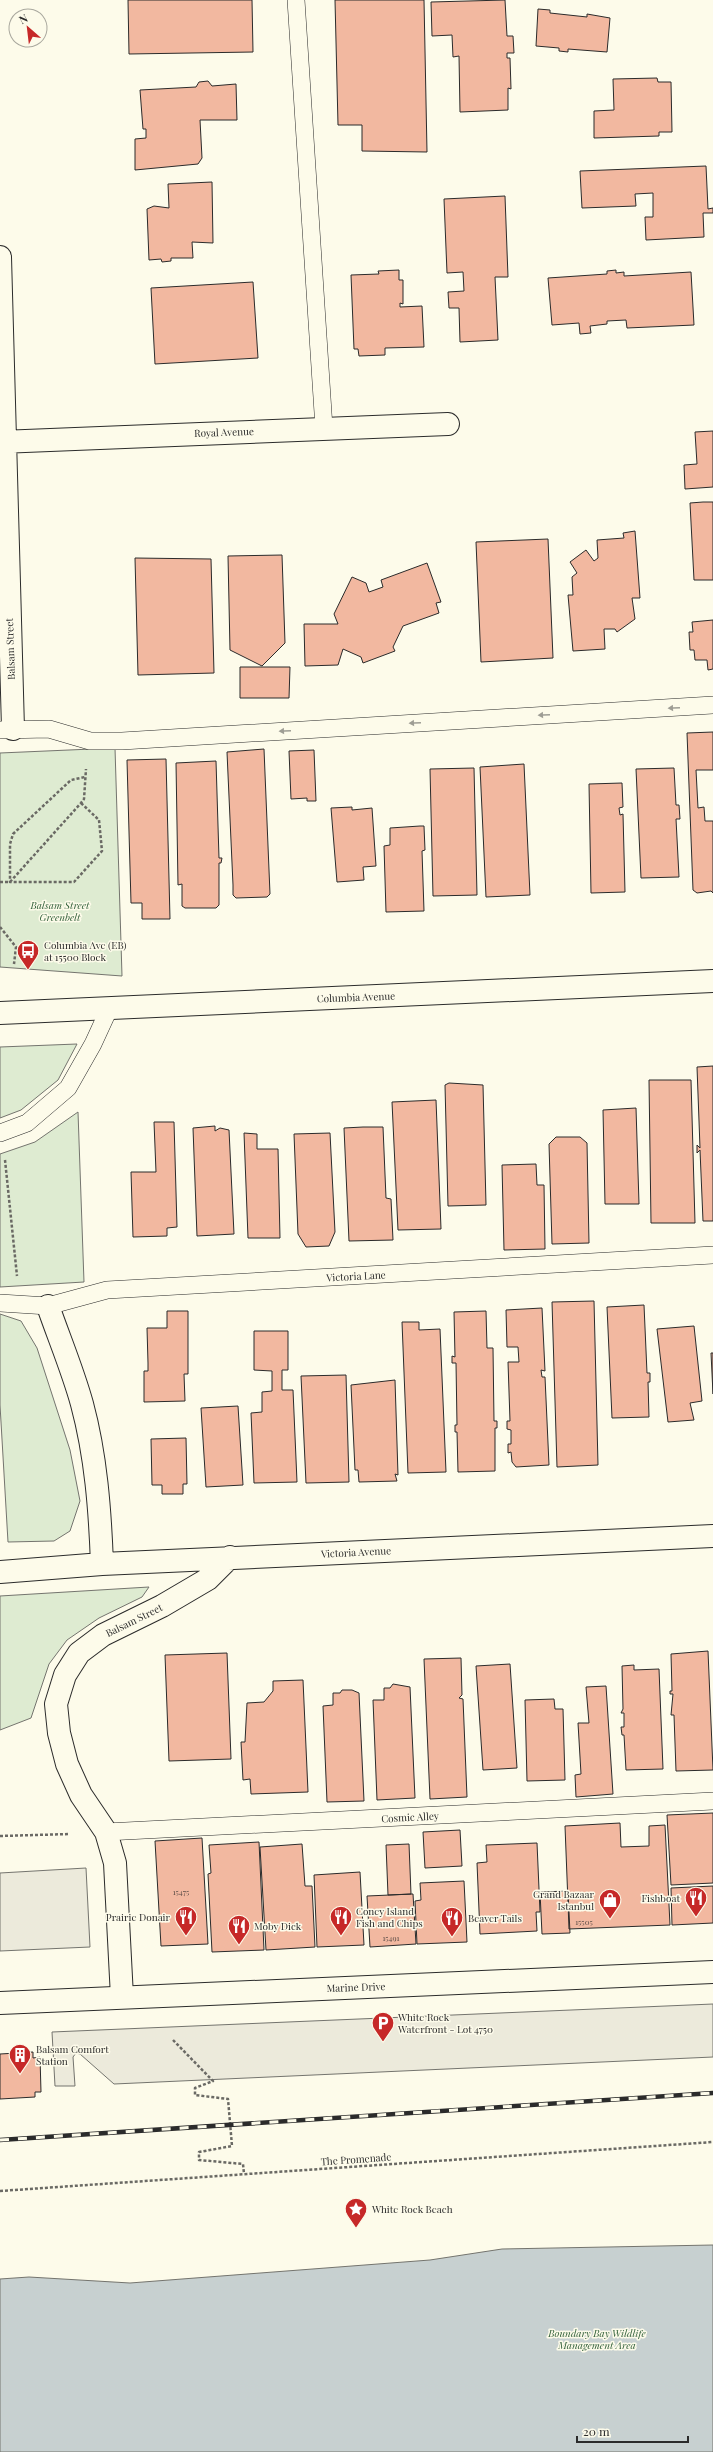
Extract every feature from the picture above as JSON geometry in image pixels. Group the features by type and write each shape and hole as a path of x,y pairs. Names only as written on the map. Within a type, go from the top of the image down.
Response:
{"street":[{"name":"Balsam Street","path":"0,257 6,730"},
{"name":"Royal Avenue","path":"2,442 448,424"},
{"name":"Columbia Avenue","path":"0,1013 713,981"},
{"path":"48,1306 81,1403 93,1453 100,1517 102,1564"},
{"name":"Victoria Avenue","path":"0,1572 102,1564 713,1536"},
{"name":"Balsam Street","path":"122,1996 116,1863 106,1832 80,1795 67,1764 59,1733 56,1704 66,1675 79,1653 103,1635 162,1606 208,1579 230,1558"},
{"name":"Marine Drive","path":"0,2003 122,1996 713,1972"}],"lane":[{"path":"296,0 324,428"},
{"path":"6,730 49,729 90,741 122,741 713,705"},
{"path":"1,1133 27,1123 68,1088 93,1044 110,1007"},
{"name":"Victoria Lane","path":"0,1303 48,1306 107,1290 713,1255"},
{"name":"Cosmic Alley","path":"106,1832 713,1801"}],"path":[{"path":"10,882 84,799 85,777 90,741"},
{"path":"10,882 10,844 12,834 70,780 85,777"},
{"path":"0,882 74,882 102,850 99,820 81,804"},
{"path":"0,927 16,947 14,964"},
{"path":"1,1133 17,1279"},
{"path":"0,1836 70,1834"},
{"path":"173,2040 213,2081 195,2088 195,2095 228,2100 232,2146 199,2152 199,2160 243,2164 244,2174"},
{"name":"The Promenade","path":"0,2191 713,2142"}],"green space":[{"name":"Balsam Street Greenbelt","path":"115,748 122,976 0,967 0,753"},
{"path":"77,1044 58,1080 21,1110 0,1118 0,1047"},
{"path":"78,1112 84,1282 0,1287 0,1154 35,1142"},
{"path":"0,1314 21,1321 37,1348 70,1450 80,1501 70,1531 54,1541 8,1542 0,1405"},
{"path":"149,1587 142,1597 99,1618 67,1640 49,1664 31,1718 0,1730 0,1596"}],"shaded area":[{"path":"86,1868 90,1947 0,1951 0,1873"},
{"name":"White Rock Waterfront - Lot 4750","path":"713,2004 713,2057 114,2084 80,2054 76,2053 73,2057 75,2086 55,2086 52,2032"},
{"name":"Boundary Bay Wildlife Management Area","path":"713,2245 713,2452 0,2452 0,2279 29,2277 130,2283 430,2260 502,2249"}],"building":[{"path":"128,0 252,0 253,52 129,54"},
{"path":"335,0 424,0 427,152 362,151 362,125 338,125"},
{"path":"505,0 507,36 513,36 514,53 507,53 507,58 510,58 511,89 508,88 508,110 460,112 459,56 453,57 452,35 432,36 431,2"},
{"path":"538,9 550,10 550,13 587,17 587,14 610,18 607,52 568,49 568,52 559,51 559,48 536,46"},
{"path":"657,78 658,82 671,82 672,132 659,132 659,136 594,138 594,111 614,110 613,79"},
{"path":"208,81 212,86 236,84 237,120 200,120 202,158 198,164 135,170 135,139 146,138 146,129 143,129 140,90 196,87 199,82"},
{"path":"706,166 708,209 713,208 713,213 703,213 704,237 646,240 645,217 653,217 653,193 635,194 636,206 582,208 580,171"},
{"path":"212,182 213,243 192,242 193,258 171,258 171,261 162,262 161,259 149,260 147,209 154,206 169,208 168,184"},
{"path":"505,196 508,277 495,277 498,340 460,342 459,308 449,308 448,292 464,291 463,272 447,273 444,199"},
{"path":"399,270 399,280 403,280 403,304 400,303 400,307 422,306 424,347 385,348 385,355 359,356 358,349 354,349 351,275 379,274 378,271"},
{"path":"616,270 616,273 624,272 624,276 691,272 694,325 627,328 626,320 607,321 607,324 590,326 591,333 580,334 579,323 552,325 548,278 607,274 607,271"},
{"path":"253,282 258,358 155,364 151,288"},
{"path":"713,431 713,487 685,489 684,465 697,464 695,432"},
{"path":"713,502 713,580 694,580 690,503"},
{"path":"635,531 640,598 632,598 635,619 617,632 615,629 604,629 605,649 573,651 568,595 573,595 572,577 577,573 570,562 586,550 594,561 598,558 597,540 624,538 623,533"},
{"path":"548,539 553,658 481,662 476,542"},
{"path":"282,555 285,643 262,666 230,650 228,556"},
{"path":"135,558 211,559 214,673 138,675"},
{"path":"427,563 441,602 436,603 439,613 403,626 393,647 395,651 363,663 361,657 343,649 338,665 305,666 304,624 338,624 334,614 352,577 366,583 369,592 383,587 381,580"},
{"path":"713,620 713,669 708,670 707,660 695,660 694,650 690,650 689,632 693,632 692,622"},
{"path":"240,667 290,667 289,698 240,698"},
{"path":"713,732 713,770 696,770 698,808 704,807 705,821 713,821 713,893 711,891 697,893 693,890 687,733"},
{"path":"264,749 270,894 267,897 236,898 233,895 227,752"},
{"path":"314,750 316,801 307,801 307,798 291,799 289,751"},
{"path":"166,759 170,919 142,919 142,903 131,903 127,760"},
{"path":"216,761 219,858 222,858 221,863 219,863 219,905 216,908 185,908 182,906 182,884 178,885 176,763"},
{"path":"524,764 530,895 486,897 480,767"},
{"path":"474,768 477,895 433,896 430,769"},
{"path":"674,768 676,805 679,805 680,819 676,819 679,877 641,878 636,769"},
{"path":"622,783 623,807 619,808 620,815 623,814 625,892 591,893 589,784"},
{"path":"352,807 352,810 372,808 376,866 363,867 364,880 337,882 331,808"},
{"path":"424,826 425,850 422,851 424,911 386,912 384,846 390,845 390,828"},
{"path":"713,1066 713,1221 703,1221 700,1150 697,1153 697,1145 700,1148 697,1067"},
{"path":"649,1080 691,1080 695,1223 651,1223"},
{"path":"449,1083 483,1085 486,1205 448,1206 445,1085"},
{"path":"436,1100 441,1229 398,1230 392,1102"},
{"path":"636,1108 639,1204 605,1204 603,1110"},
{"path":"154,1122 174,1122 177,1227 167,1228 167,1236 133,1237 131,1172 156,1172"},
{"path":"215,1126 215,1131 220,1128 229,1130 234,1234 197,1236 193,1128"},
{"path":"383,1127 386,1198 391,1199 393,1240 349,1241 344,1128"},
{"path":"244,1133 257,1134 257,1149 278,1149 280,1238 248,1238"},
{"path":"330,1133 335,1232 329,1246 306,1247 298,1234 294,1134"},
{"path":"556,1137 580,1137 587,1143 589,1243 552,1244 549,1144"},
{"path":"536,1164 537,1185 544,1185 545,1249 504,1250 502,1165"},
{"path":"594,1301 598,1465 557,1467 552,1302"},
{"path":"644,1305 647,1373 650,1373 650,1382 648,1382 649,1417 612,1418 607,1307"},
{"path":"542,1308 545,1371 541,1370 542,1377 545,1377 549,1465 516,1467 512,1462 511,1452 508,1453 508,1444 511,1444 511,1430 507,1429 507,1421 510,1421 508,1362 519,1362 518,1347 507,1347 506,1310"},
{"path":"167,1311 188,1311 188,1374 184,1374 185,1401 144,1402 144,1371 148,1371 147,1328 167,1328"},
{"path":"486,1311 487,1348 493,1348 494,1421 497,1421 497,1428 495,1428 495,1471 458,1472 457,1432 455,1432 455,1425 457,1425 456,1363 452,1363 452,1356 455,1357 454,1312"},
{"path":"402,1322 419,1322 419,1330 440,1329 446,1472 408,1473"},
{"path":"694,1326 702,1401 690,1403 694,1420 668,1422 657,1329"},
{"path":"254,1331 288,1331 288,1370 282,1370 282,1390 293,1390 297,1482 254,1483 251,1413 262,1412 262,1392 272,1391 272,1371 254,1370"},
{"path":"711,1353 713,1353 713,1394"},
{"path":"346,1375 349,1482 306,1483 301,1376"},
{"path":"395,1380 398,1475 395,1474 397,1481 359,1482 358,1470 355,1470 351,1385"},
{"path":"238,1406 243,1485 206,1487 201,1408"},
{"path":"186,1438 187,1484 183,1484 183,1494 162,1494 162,1485 152,1485 151,1439"},
{"path":"708,1651 713,1770 676,1771 674,1715 671,1715 673,1694 670,1694 670,1691 672,1691 671,1654"},
{"path":"227,1653 231,1759 169,1761 165,1655"},
{"path":"461,1658 462,1695 459,1698 463,1699 467,1797 430,1799 424,1659"},
{"path":"510,1664 517,1768 483,1770 476,1666"},
{"path":"634,1665 634,1670 659,1669 663,1769 626,1770 624,1735 622,1735 621,1727 624,1727 624,1713 621,1713 623,1709 622,1666"},
{"path":"303,1680 308,1792 251,1794 250,1779 243,1780 241,1742 245,1742 247,1703 264,1702 273,1691 273,1681"},
{"path":"393,1684 410,1687 415,1798 377,1800 373,1700 384,1700 384,1688 390,1688"},
{"path":"606,1686 613,1794 576,1797 575,1775 581,1774 578,1723 589,1723 586,1687"},
{"path":"342,1690 352,1690 359,1693 364,1801 327,1802 323,1706 333,1705 333,1693 340,1693"},
{"path":"554,1699 555,1709 563,1709 565,1780 527,1781 525,1700"},
{"path":"713,1813 713,1883 671,1885 667,1815"},
{"path":"620,1823 621,1847 649,1846 649,1826 665,1825 670,1925 569,1929 565,1826"},
{"path":"460,1830 462,1866 425,1868 423,1832"},
{"path":"202,1838 208,1944 161,1946 155,1841"},
{"path":"259,1842 264,1950 212,1952 208,1874 211,1873 209,1845"},
{"path":"537,1843 540,1912 536,1912 537,1931 480,1934 477,1863 487,1862 486,1845"},
{"path":"302,1844 305,1886 312,1886 315,1947 266,1950 260,1847"},
{"path":"409,1844 411,1894 388,1895 386,1845"},
{"path":"360,1872 364,1945 317,1947 314,1875"},
{"path":"464,1881 467,1942 417,1944 415,1901 421,1900 420,1883"},
{"path":"713,1886 713,1923 672,1925 671,1888"},
{"path":"568,1891 570,1933 542,1934 540,1892"},
{"path":"413,1894 416,1944 370,1947 367,1896"},
{"name":"Balsam Comfort Station","path":"33,2052 33,2058 40,2057 41,2092 35,2092 35,2097 0,2099 0,2054"}],"railway":[{"path":"0,2140 713,2093"}],"place":[{"name":"Columbia Ave (EB) at 15500 Block","path":"28,970"},
{"name":"Fishboat","path":"696,1918"},
{"name":"Grand Bazaar Istanbul","path":"610,1920"},
{"name":"Prairie Donair","path":"186,1936"},
{"name":"Coney Island Fish and Chips","path":"341,1936"},
{"name":"Beaver Tails","path":"452,1938"},
{"name":"Moby Dick","path":"239,1946"},
{"name":"White Rock Waterfront - Lot 4750","path":"383,2042"},
{"name":"Balsam Comfort Station","path":"20,2074"},
{"name":"White Rock Beach","path":"356,2228"}]}
